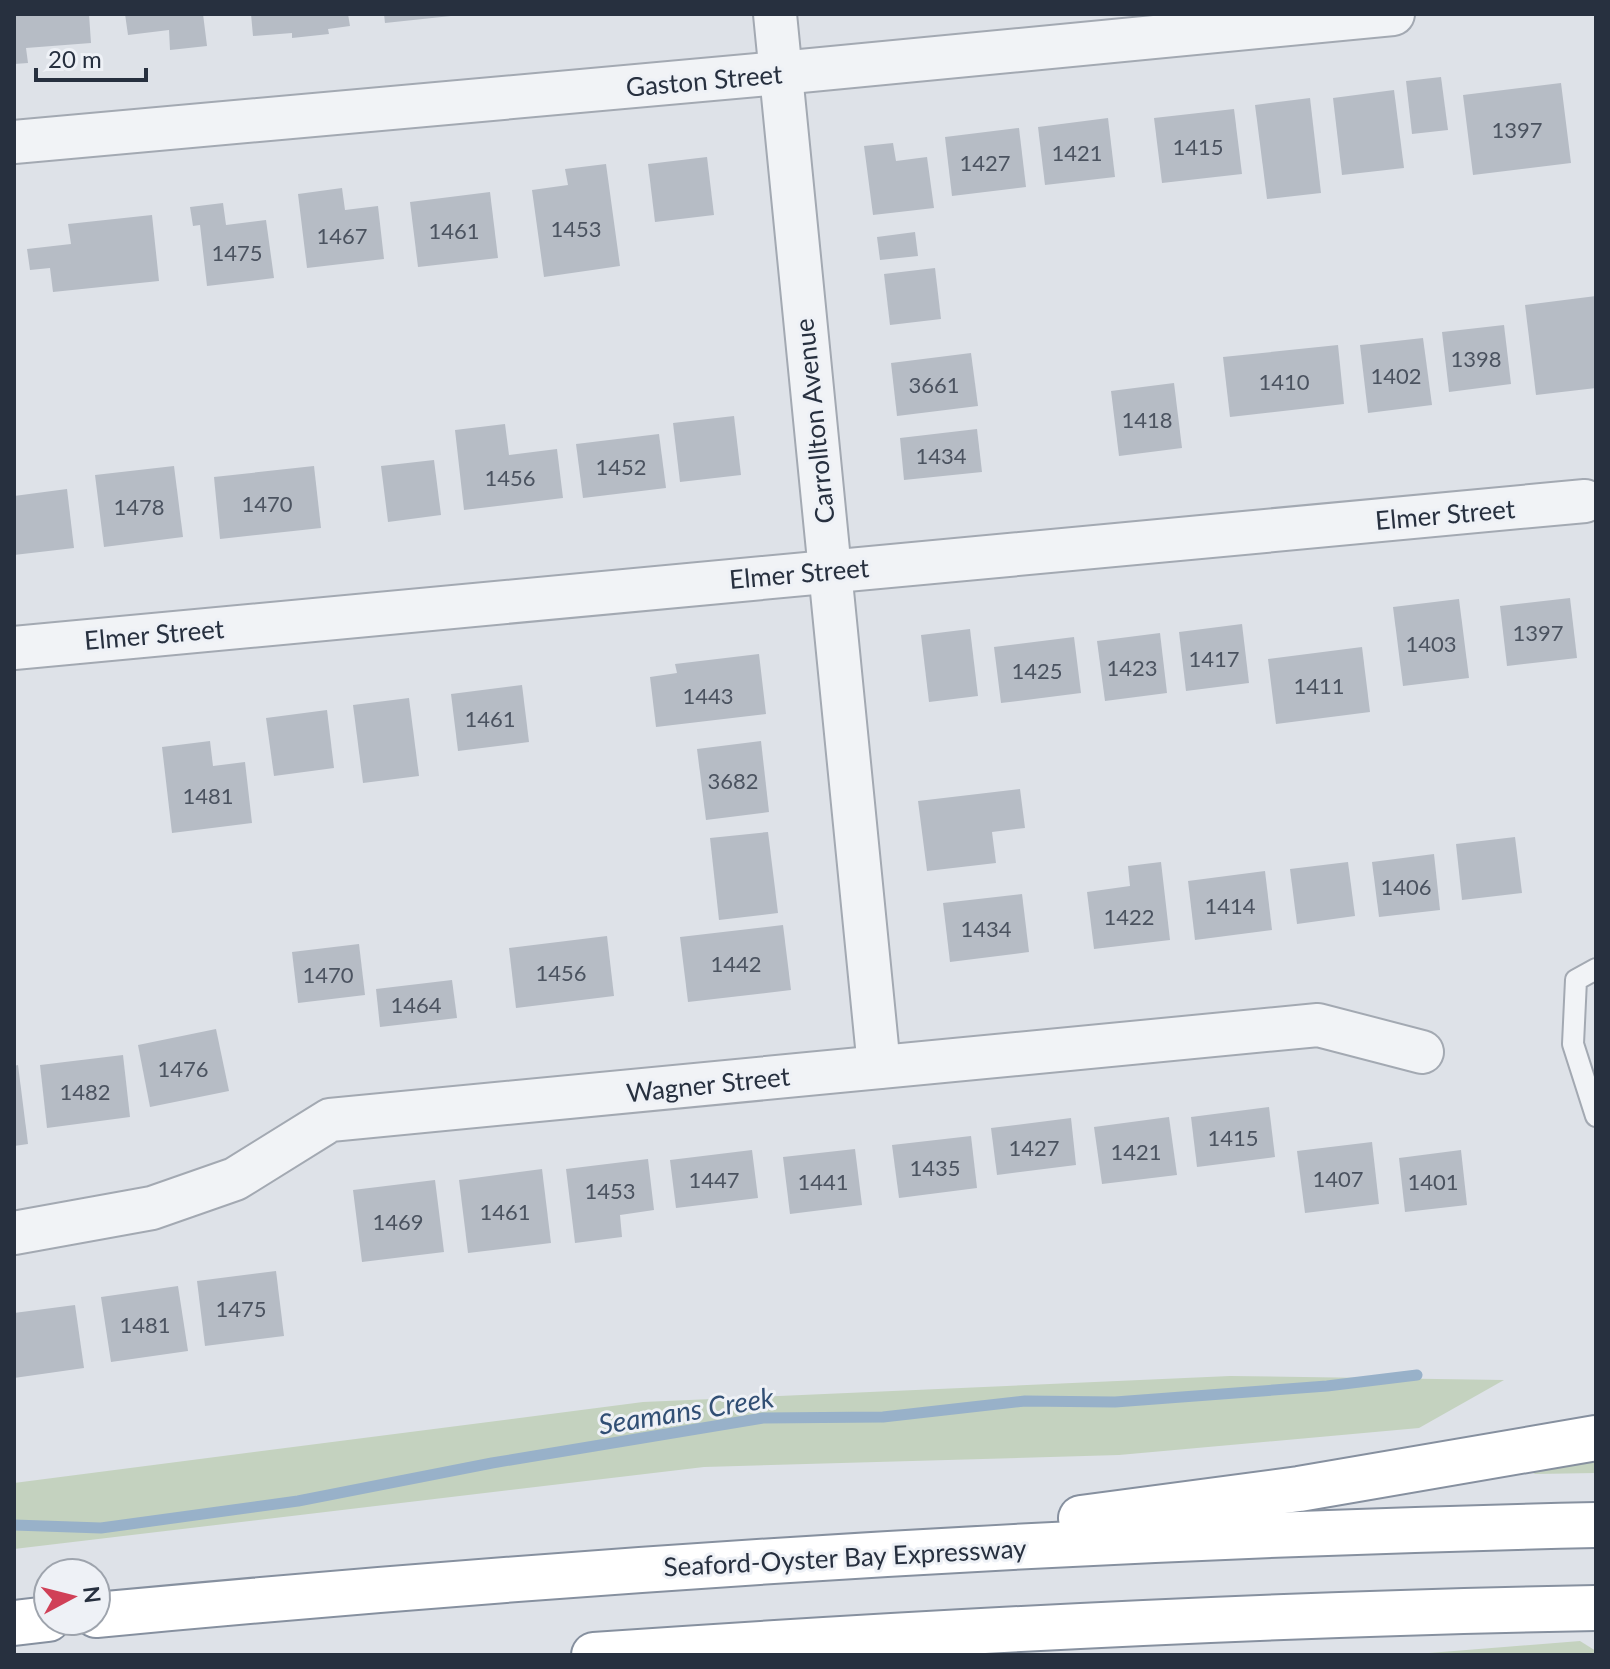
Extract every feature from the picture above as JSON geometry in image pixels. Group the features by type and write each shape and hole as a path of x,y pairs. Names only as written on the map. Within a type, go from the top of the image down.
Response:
{"highway":[{"path":"733,1563 1299,1489 1596,1438"},
{"name":"Seaford-Oyster Bay Expressway","path":"112,1613 409,1585 733,1563 1370,1530 1596,1525"},
{"path":"594,1655 1063,1626 1373,1612 1596,1608"}],"street":[{"name":"Carrollton Avenue","path":"775,14 879,1067"},
{"name":"Gaston Street","path":"14,142 1393,14"},
{"name":"Elmer Street","path":"14,648 1585,501"},
{"name":"Wagner Street","path":"14,1233 152,1208 235,1179 330,1120 1318,1025 1422,1052"}],"lane":[{"path":"1596,969 1576,980 1573,1044 1596,1116"}],"green space":[{"path":"1230,1376 1504,1380 1419,1428 1119,1455 704,1467 14,1549 14,1483 643,1402"},
{"path":"1596,1453 1596,1473 1535,1474 1516,1464"},
{"path":"1580,1641 1596,1651 1596,1655 1404,1655"}],"building":[{"path":"14,14 89,14 91,43 26,48 28,63 14,64"},
{"path":"125,14 203,14 207,46 170,50 169,30 128,35"},
{"path":"251,14 348,14 350,26 328,29 329,34 292,38 292,33 253,36"},
{"path":"384,14 451,14 451,16 385,23"},
{"path":"1441,77 1448,130 1412,134 1406,81"},
{"path":"1561,83 1571,163 1473,175 1463,95"},
{"path":"1394,90 1404,168 1342,175 1333,98"},
{"path":"1310,98 1321,193 1267,199 1255,105"},
{"path":"1234,109 1242,174 1162,183 1154,118"},
{"path":"1108,118 1115,177 1045,185 1038,127"},
{"path":"1019,128 1026,187 952,196 945,137"},
{"path":"893,143 896,161 927,157 934,208 873,215 864,146"},
{"path":"707,157 714,215 655,222 648,164"},
{"path":"606,164 620,266 544,277 532,190 568,185 565,169"},
{"path":"342,188 345,210 378,206 384,259 307,268 298,194"},
{"path":"490,192 498,258 418,267 410,202"},
{"path":"223,203 226,225 266,220 274,278 207,286 200,225 193,226 190,207"},
{"path":"152,215 159,281 53,292 50,268 30,270 27,249 71,244 68,224"},
{"path":"915,232 918,256 880,260 877,237"},
{"path":"935,268 941,319 890,325 884,274"},
{"path":"1596,296 1596,388 1536,395 1525,305"},
{"path":"1504,325 1511,384 1449,392 1442,332"},
{"path":"1423,338 1432,405 1368,413 1360,345"},
{"path":"1338,345 1344,404 1230,417 1223,357"},
{"path":"971,353 978,406 897,416 891,363"},
{"path":"1174,383 1182,448 1119,456 1111,391"},
{"path":"734,416 741,475 680,482 673,423"},
{"path":"505,424 509,455 557,449 563,498 464,510 455,430"},
{"path":"977,429 982,472 904,480 900,438"},
{"path":"659,434 666,488 583,498 576,444"},
{"path":"434,460 441,515 388,522 381,466"},
{"path":"174,466 183,537 104,547 95,475"},
{"path":"314,466 321,528 220,539 214,477"},
{"path":"67,489 74,548 14,555 14,496"},
{"path":"1570,598 1577,658 1507,666 1500,606"},
{"path":"1459,599 1469,678 1403,686 1393,607"},
{"path":"1242,624 1249,683 1186,691 1179,632"},
{"path":"970,629 978,696 929,702 921,635"},
{"path":"1160,633 1167,693 1105,701 1097,641"},
{"path":"1074,637 1081,693 1001,703 994,647"},
{"path":"1362,647 1370,712 1276,724 1268,659"},
{"path":"759,654 766,714 656,727 650,677 677,673 675,664"},
{"path":"522,685 529,742 458,751 451,694"},
{"path":"409,698 419,776 363,783 353,705"},
{"path":"327,710 334,768 274,776 266,718"},
{"path":"210,741 213,766 245,762 252,823 172,833 162,747"},
{"path":"761,741 769,812 706,820 697,749"},
{"path":"1020,789 1025,828 992,832 996,863 927,871 918,801"},
{"path":"768,832 778,913 719,920 710,838"},
{"path":"1515,837 1522,893 1462,900 1456,844"},
{"path":"1434,854 1440,910 1379,917 1372,862"},
{"path":"1161,862 1170,940 1094,949 1087,892 1130,886 1128,866"},
{"path":"1348,862 1355,916 1297,924 1290,869"},
{"path":"1265,871 1272,930 1195,940 1188,881"},
{"path":"1022,894 1029,952 950,962 943,903"},
{"path":"783,925 791,990 688,1002 680,937"},
{"path":"607,936 614,996 516,1008 509,948"},
{"path":"359,944 365,995 298,1003 292,952"},
{"path":"452,980 457,1018 380,1027 376,989"},
{"path":"216,1029 229,1091 150,1107 138,1045"},
{"path":"123,1055 130,1117 47,1128 40,1065"},
{"path":"18,1065 28,1144 14,1146 14,1066"},
{"path":"1269,1107 1275,1157 1197,1167 1191,1117"},
{"path":"1169,1117 1177,1175 1102,1184 1094,1127"},
{"path":"1071,1118 1076,1165 997,1175 991,1128"},
{"path":"971,1136 977,1188 899,1198 892,1145"},
{"path":"1372,1142 1379,1204 1305,1213 1297,1151"},
{"path":"855,1149 862,1205 790,1214 783,1157"},
{"path":"752,1150 758,1198 676,1208 670,1160"},
{"path":"1461,1150 1467,1205 1405,1212 1399,1158"},
{"path":"648,1159 654,1210 620,1215 622,1237 575,1243 566,1169"},
{"path":"542,1169 551,1243 468,1253 459,1180"},
{"path":"435,1180 444,1252 362,1262 353,1190"},
{"path":"276,1271 284,1336 205,1346 197,1281"},
{"path":"178,1286 188,1351 111,1362 101,1297"},
{"path":"75,1305 84,1368 14,1378 14,1313"}],"waterway":[{"name":"Seamans Creek","path":"14,1525 101,1528 298,1501 492,1463 763,1418 883,1417 1025,1401 1115,1402 1327,1386 1417,1375"}]}
